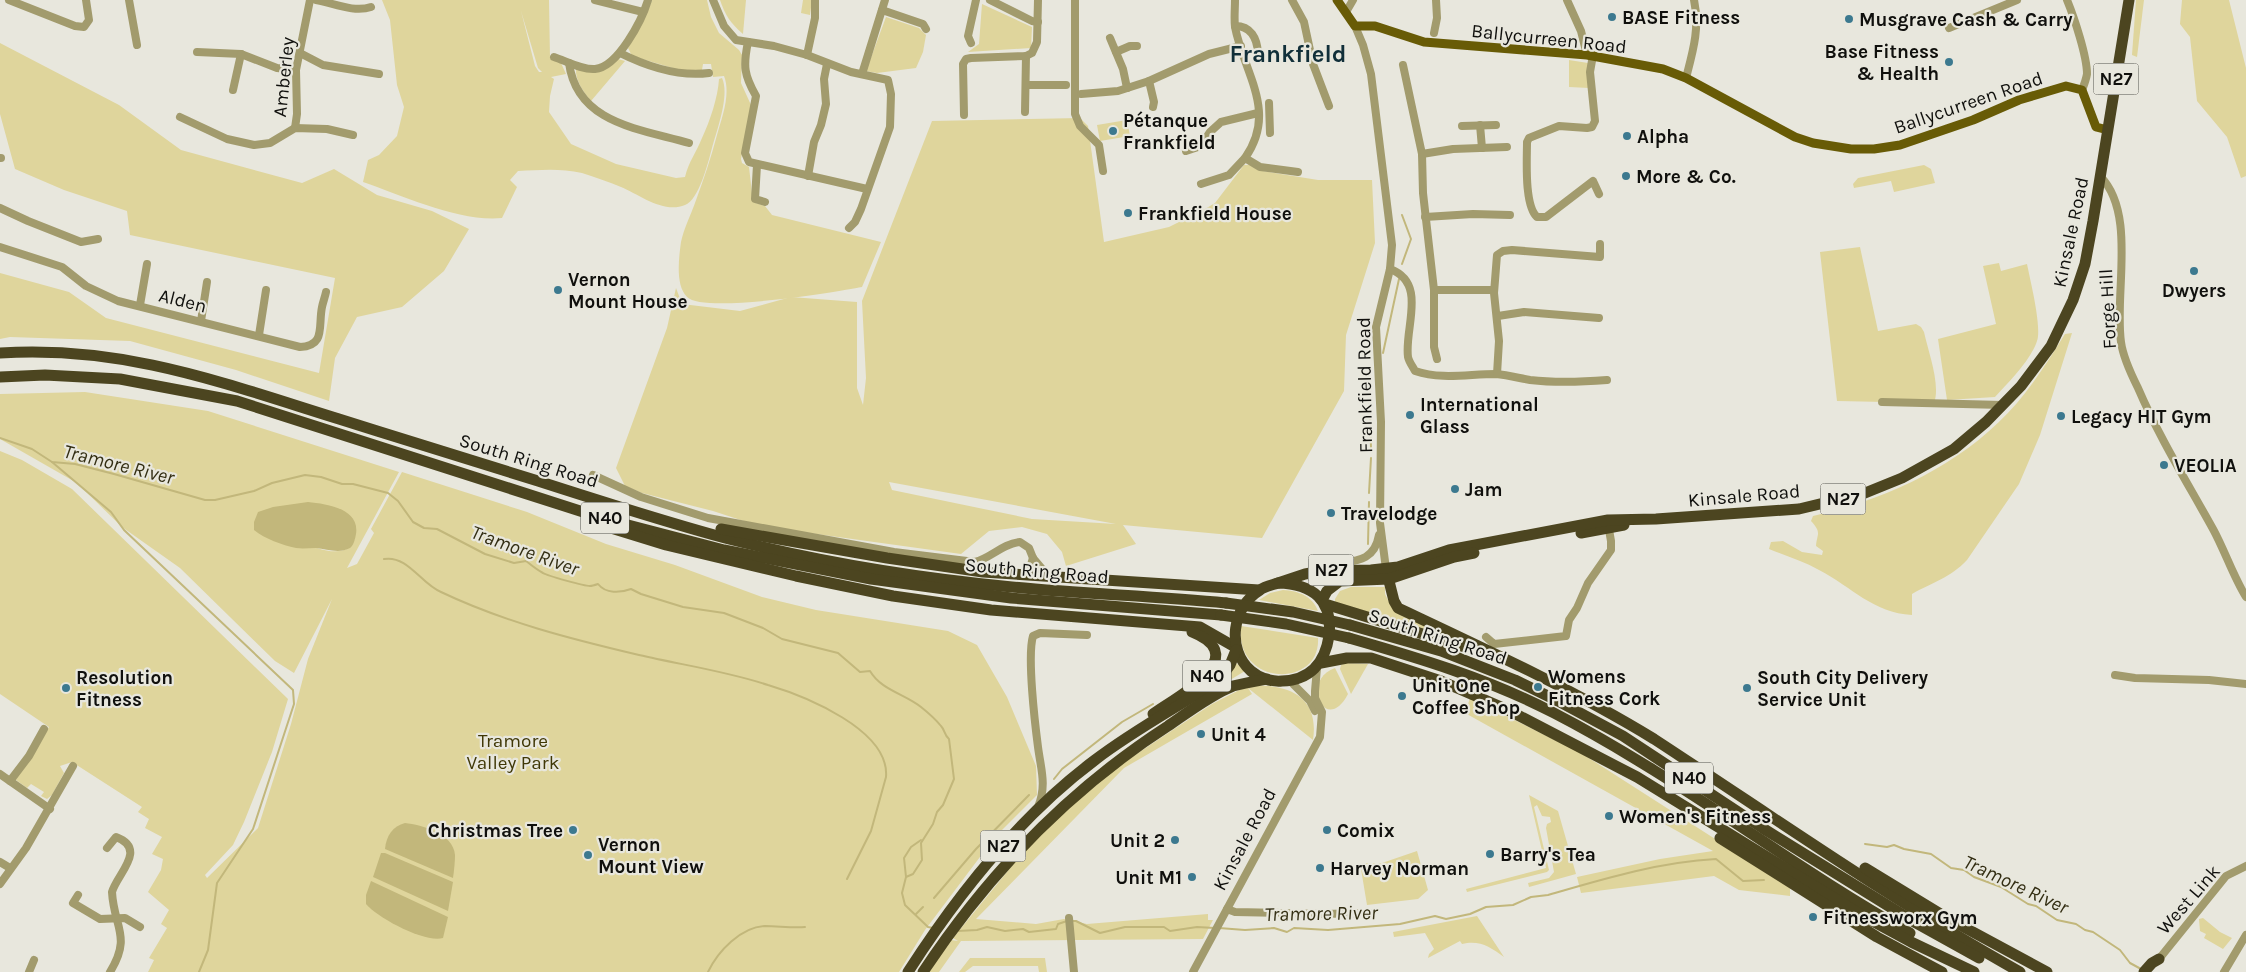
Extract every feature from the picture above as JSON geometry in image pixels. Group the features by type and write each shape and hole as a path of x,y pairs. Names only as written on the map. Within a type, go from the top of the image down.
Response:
{"highway":[{"name":"Kinsale Road","path":"1324,602 1327,591 1340,581 1388,574 1448,550 1608,524 1787,510 1828,503 1865,493 1902,478 1954,448 1986,422 2021,386 2051,346 2073,300 2085,264 2129,0"},
{"name":"South Ring Road","path":"0,353 34,351 85,353 161,366 240,387 652,517 728,538 860,566 958,582 1014,588 1226,603 1293,612 1350,625 1441,652 1515,680 1558,700 1624,736 1764,829 1916,923 1967,952 2010,972"},
{"name":"South Ring Road","path":"0,377 84,376 146,383 237,401 605,518 724,550 871,579 952,592 1069,604 1221,615 1295,626 1349,638 1432,662 1514,694 1553,712 1660,775 1838,890 1979,972"},
{"path":"481,480 531,502 638,537 796,576 893,596 991,610 1200,627 1236,649"},
{"path":"652,517 886,558 1021,575 1260,590"},
{"path":"724,550 796,576"},
{"name":"Kinsale Road","path":"1278,584 1305,574 1340,570 1388,574"},
{"path":"1388,574 1394,601 1398,608 1561,686 1610,712 1724,784 1784,818 1925,906 2047,972"},
{"name":"N27","path":"923,972 945,939 1030,837 1074,796 1146,740 1232,687 1267,679 1290,681 1302,678 1319,665 1328,646 1330,627 1324,602 1304,587 1294,584 1278,584 1260,590 1247,600 1240,613 1234,638 1236,649 1244,665 1253,673 1267,679"},
{"path":"1324,602 1500,658"},
{"name":"N40","path":"1097,758 1134,728 1203,678 1212,669 1216,659 1215,650 1208,640 1190,630 1114,621"},
{"name":"N27","path":"908,972 928,940 1002,846 1035,813 1072,778 1097,758 1219,680 1230,665 1236,649"},
{"path":"1319,665 1355,657 1371,658 1478,696 1637,777 1863,916 1911,942 1974,972"},
{"path":"1591,752 1819,901 1914,958 1942,972"},
{"path":"1724,784 1849,875 2010,972"},
{"path":"1735,792 1898,899 1971,945 2020,972"},
{"path":"2144,972 2152,963 2159,959"},
{"path":"2151,972 2159,959"}],"main road":[{"path":"1337,0 1354,26"},
{"name":"Ballycurreen Road","path":"1354,26 1375,26 1424,42 1590,55 1662,69 1686,78 1795,137 1813,143 1852,149 1874,149 1900,145 1973,120 2026,98 2066,86 2074,86 2082,90"},
{"path":"2082,90 2096,127 2108,130"}],"street":[{"path":"9,0 21,2 75,26 84,27 89,20 86,0"},
{"path":"129,0 137,45"},
{"name":"Amberley","path":"294,128 297,114 296,70 310,0"},
{"path":"316,0 353,8 364,9 371,7"},
{"path":"595,0 643,12"},
{"path":"554,57 569,63 596,69 620,53 648,0"},
{"path":"713,0 724,26 736,40 774,46 807,55 827,64 888,80 891,94 890,127 855,222 849,228"},
{"path":"807,55 815,18 815,0"},
{"path":"862,74 885,0"},
{"path":"970,43 968,36 976,0"},
{"path":"990,0 1032,21 1038,22"},
{"path":"964,115 963,68 966,59 1026,56 1035,50 1038,42 1038,0"},
{"path":"1075,0 1075,114 1080,126 1099,145 1103,171"},
{"path":"1201,184 1229,175 1253,146 1260,128 1250,70 1240,46 1235,26 1235,0"},
{"path":"1292,0 1304,22 1313,64 1329,106"},
{"path":"1346,12 1354,0"},
{"path":"1434,33 1437,18 1436,0"},
{"path":"1567,0 1590,55 1595,121 1592,127 1558,126 1529,138 1527,142 1528,178 1532,212 1536,217 1546,217 1593,181 1599,194"},
{"path":"1686,78 1697,36 1698,17 1694,0"},
{"path":"1949,28 2017,0"},
{"path":"2067,0 2078,32 2086,69 2087,77 2082,90"},
{"path":"882,10 922,24 926,29"},
{"path":"1235,26 1240,26 1254,35 1258,53"},
{"name":"Frankfield Road","path":"1354,26 1363,45 1372,74 1392,245 1390,269 1376,326 1381,422 1380,523 1388,574"},
{"path":"1110,38 1123,69 1127,88"},
{"path":"748,42 744,60 746,79 756,96 745,153 749,162 867,189"},
{"path":"1116,52 1137,46"},
{"path":"1081,94 1104,94 1127,88 1149,81 1185,63 1209,54 1240,46"},
{"path":"197,52 241,54 277,68 296,70"},
{"path":"300,53 323,65 379,74"},
{"path":"620,53 637,61 676,73 692,75 709,73"},
{"path":"233,90 241,54"},
{"path":"1025,112 1027,85 1026,56"},
{"path":"569,63 573,79 586,102 602,115 622,124 690,143"},
{"path":"808,176 814,142 821,125 826,104 824,79 827,64"},
{"path":"1403,65 1422,154 1426,217 1434,290 1434,348 1437,359"},
{"path":"1395,74 1405,74"},
{"path":"1149,81 1154,102 1153,107"},
{"path":"1027,85 1066,85"},
{"path":"1314,94 1323,91"},
{"path":"1184,145 1186,151 1201,146 1210,132 1221,122 1269,106 1270,133"},
{"path":"180,117 227,139 254,145 270,143 294,128 327,129 352,135"},
{"path":"1480,125 1482,148"},
{"path":"1462,126 1496,125"},
{"path":"1422,154 1507,147"},
{"path":"1245,158 1260,167 1298,172"},
{"path":"757,164 755,199 765,202"},
{"name":"Forge Hill","path":"2100,176 2111,190 2116,204 2121,245 2121,344 2131,374 2145,406 2212,528 2246,597"},
{"path":"0,208 81,242 98,239"},
{"path":"1426,217 1473,214 1510,215"},
{"path":"60,244 64,236"},
{"path":"1497,374 1499,341 1494,290 1497,255 1503,251 1600,257 1600,244"},
{"name":"Alden","path":"0,247 62,267 86,286 118,301 259,335 300,347 309,346 316,342 327,302 326,292"},
{"path":"140,305 143,274 147,264"},
{"path":"1390,269 1397,271 1407,281 1412,294 1408,359 1415,371 1440,377 1497,374 1531,380 1589,385 1607,380"},
{"path":"201,321 207,282"},
{"path":"259,335 266,290"},
{"path":"1434,290 1494,290"},
{"path":"1498,316 1524,312 1599,318"},
{"path":"1882,402 1990,403 2003,405"},
{"path":"593,475 641,497 677,510 764,530 969,562 979,561 1007,545 1020,542 1029,548 1033,558 1050,578"},
{"path":"1305,574 1325,566 1365,558 1377,545 1380,523"},
{"path":"1486,637 1494,644 1562,638 1566,636 1569,620 1577,608 1588,583 1611,550 1608,524"},
{"path":"1021,575 1030,568 1033,558"},
{"path":"1035,813 1043,794 1044,784 1034,698 1033,636 1040,633 1087,635"},
{"name":"Kinsale Road","path":"1193,972 1320,736 1322,712 1315,694 1319,665"},
{"path":"2115,675 2134,678 2210,680 2246,684"},
{"path":"1290,681 1310,701 1321,722"},
{"path":"10,781 29,756 44,729"},
{"path":"0,884 26,848 50,809 61,783 73,766"},
{"path":"0,774 50,809"},
{"path":"1044,784 1055,785 1072,778"},
{"path":"107,848 116,837 126,842 129,846 129,863 112,892 122,942 119,957 110,972"},
{"path":"0,862 10,868"},
{"name":"West Link","path":"2159,959 2226,876 2246,866"},
{"path":"78,896 73,903 92,915 103,919 125,918 140,927"},
{"path":"1225,913 1370,913"},
{"path":"1070,918 1074,972"},
{"path":"2224,972 2246,934"},
{"path":"29,972 34,960"}],"green space":[{"path":"382,0 549,0 550,58 561,63 566,74 551,77 554,79 549,112 571,144 616,164 676,178 685,177 688,166 708,124 719,79 722,78 725,94 722,113 699,189 690,202 685,205 669,207 652,202 621,187 574,171 518,171 510,180 517,187 502,218 485,218 467,216 431,207 363,182 368,160 379,155 397,136 404,107 397,85 390,20","holes":["521,11 538,68 542,72 539,72 535,66"]},
{"path":"652,0 707,0 711,17 719,33 739,50 742,55 741,83 751,105 741,159 742,163 749,167 753,202 765,206 772,215 881,242 862,287 799,297 743,303 698,302 687,297 683,292 679,278 681,242 707,169 721,121 727,90 724,76 713,77 711,64 703,64 702,70 686,72 632,56 628,48"},
{"path":"720,0 746,0 743,34 729,19"},
{"path":"803,0 812,0 810,15 801,13"},
{"path":"2136,0 2144,0 2137,57 2132,55"},
{"path":"2182,0 2229,0 2246,68 2246,176 2241,178 2227,137 2197,101 2190,37 2180,24"},
{"path":"982,4 1032,27 1031,48 968,52 979,44"},
{"path":"886,17 919,28 926,35 923,52 916,68 877,73 866,71"},
{"path":"0,43 119,105 181,150 302,183 334,169 377,195 432,211 469,229 444,271 402,307 357,317 335,358 329,401 236,370 130,341 10,337 0,339 0,273 69,292 106,318 319,373 335,278 130,235 127,211 64,190 15,169 0,114"},
{"path":"618,59 625,61 591,101 578,82 576,69 587,70"},
{"path":"1569,60 1588,63 1589,88 1569,87"},
{"path":"1080,118 1088,126 1104,242 1169,227 1205,209 1215,203 1244,165 1250,165 1263,171 1318,180 1372,180 1375,243 1346,335 1344,391 1262,538 1123,525 1136,544 1066,566 1062,552 1047,534 1022,527 989,531 961,554 759,526 713,511 642,493 625,486 616,468 667,328 676,288 682,304 740,311 791,297 857,302 857,388 863,405 866,378 862,301 932,121","holes":["889,482 1116,524 1032,519 892,490"]},
{"name":"Pétanque Frankfield","path":"1127,120 1130,136 1100,141 1097,125"},
{"path":"1924,165 1931,169 1935,183 1894,192 1891,181 1854,188 1853,184 1858,178"},
{"path":"1860,247 1878,331 1916,324 1924,332 1935,378 1936,396 1934,403 1837,401 1820,252"},
{"path":"1999,263 2001,271 2027,264 2037,315 2037,341 2025,363 1995,397 1947,400 1938,339 1996,324 1983,266"},
{"path":"2072,333 2040,435 2019,484 1967,560 1948,576 1912,594 1912,615 1886,610 1813,567 1769,549 1771,542 1783,541 1802,552 1822,555 1823,551 1816,546 1818,533 1817,528 1811,521 1813,516 1870,499 1924,476 1974,444 2017,403 2065,334"},
{"name":"Tramore Valley Park","path":"85,392 208,411 399,472 347,568 357,564 374,533 371,529 402,472 527,512 606,544 675,565 762,597 816,610 948,631 977,645 1007,697 1036,766 1037,795 995,837 925,930 899,972 148,972 154,960 149,958 167,928 161,924 169,910 148,892 161,870 163,859 152,854 162,837 145,828 149,819 138,812 142,807 72,762 60,766 64,773 52,795 47,799 41,796 44,792 31,784 27,788 16,780 16,777 49,727 0,694 0,451 22,460 72,489 288,699 272,752 244,822 233,845 205,875 207,878 258,828 291,724 308,659 332,599 294,673 275,661 180,568 122,527 77,483 0,439 0,394","holes":["353,519 355,529 353,543 348,548 335,551 317,548"]},
{"path":"1351,587 1385,587 1385,594 1391,606 1439,633 1335,603 1335,599 1340,591"},
{"path":"1283,590 1309,598 1318,611 1259,600 1270,593"},
{"path":"1241,626 1318,638 1315,655 1306,666 1293,673 1278,674 1263,670 1250,661 1242,646"},
{"path":"1236,663 1245,671 1230,680 1227,677"},
{"path":"1346,663 1368,664 1351,694 1340,669 1341,665"},
{"path":"1335,668 1348,694 1340,705 1332,709 1325,708 1320,702 1317,693 1319,683 1324,675"},
{"path":"1247,686 1274,687 1297,695 1305,702 1311,712 1314,724 1313,740 1248,688 1252,694 1124,768 976,919 1036,924 1064,919 1087,924 1208,914 1208,920 1213,920 1203,939 961,941 939,972 929,972 951,940 958,941 953,938 1034,839 1070,806 1126,761 1212,704"},
{"path":"1470,698 1581,753 1790,887 1790,896 1739,890 1714,876 1581,893 1577,877 1660,859 1713,851 1465,713"},
{"path":"1529,795 1558,811 1576,874 1529,887 1528,883 1549,878 1554,872 1546,828 1547,824 1551,822 1550,817 1542,816 1537,805 1534,807 1549,870 1467,892 1466,889 1546,868"},
{"path":"1417,851 1428,890 1418,899 1367,905 1360,863 1382,863"},
{"path":"1477,916 1504,957 1485,945 1474,943 1462,944 1460,941 1428,958 1434,949 1425,933 1394,937 1393,932"},
{"path":"2203,918 2220,932 2232,938 2223,949 2204,938 2206,934 2200,931 2199,919"},
{"path":"970,958 1045,958 1047,972 1039,972 1038,966 973,966 965,972 959,972"}],"shaded area":[{"path":"308,502 332,506 353,518 356,525 356,534 350,548 337,551 296,548 274,541 254,530 254,522 258,512 273,507"},
{"path":"405,823 428,828 449,841 455,855 453,878 385,849 391,832 397,826"},
{"path":"381,853 453,882 448,911 373,877"},
{"path":"371,881 448,917 443,938 435,939 413,933 372,910 366,904 366,895"}],"waterway":[{"path":"1402,215 1411,239 1402,264"},
{"path":"1383,353 1399,279"},
{"path":"1369,369 1371,448"},
{"name":"Tramore River","path":"0,438 32,449 52,462 75,464 205,500 215,500 254,491 272,483 305,475 321,477 342,484 353,484 388,493 398,501 413,522 424,528 437,529 485,554 514,563 526,561 543,573 574,583 590,586 598,584 605,590 613,592 631,589 683,607 724,613 763,628 782,639 838,653 860,672 870,671 880,683 915,702 939,724 949,739 954,779 943,805 937,812 933,824 921,843 922,860 913,874 906,877"},
{"path":"1369,493 1371,458"},
{"path":"52,462 111,512 124,530 293,690 294,704 253,829 217,883 208,950 199,972"},
{"path":"1368,544 1369,502"},
{"path":"384,559 400,561 441,592 513,621 614,649 720,672 784,690 823,707 860,730 874,744 884,760 886,777 871,831 847,879"},
{"path":"1054,779 1062,769 1122,722 1153,704"},
{"path":"934,898 976,849 1029,795"},
{"name":"Tramore River","path":"921,840 911,847 904,858 906,877 902,893 905,905 928,927 933,928"},
{"name":"Tramore River","path":"1865,844 1887,847 1894,845 1904,849 1931,854 1951,868 1964,870 1974,877 2001,887 2057,920 2076,924 2085,930 2093,932 2120,950 2130,963 2141,969"},
{"name":"Tramore River","path":"1219,928 1245,930 1274,928 1287,932 1294,928 1328,930 1400,924 1435,916 1446,919 1470,914 1486,907 1513,905 1531,897 1548,895 1652,867 1716,859 1743,881 1764,880"},
{"path":"916,914 923,907"},
{"name":"Tramore River","path":"957,931 977,930 987,927 1005,931 1023,929 1029,932 1056,929 1058,924 1067,921"},
{"name":"Tramore River","path":"1071,921 1076,921 1100,933 1125,927 1164,927 1170,931 1197,927 1215,928"},
{"path":"708,972 724,948 739,935 747,931 765,926 805,927"}],"place":[{"name":"BASE Fitness","path":"1612,17"},
{"name":"Musgrave Cash & Carry","path":"1849,19"},
{"name":"Base Fitness & Health","path":"1949,62"},
{"name":"Pétanque Frankfield","path":"1113,131"},
{"name":"Alpha","path":"1627,136"},
{"name":"More & Co.","path":"1626,176"},
{"name":"Frankfield House","path":"1128,213"},
{"name":"Dwyers","path":"2194,271"},
{"name":"Vernon Mount House","path":"558,290"},
{"name":"International Glass","path":"1410,415"},
{"name":"Legacy HIT Gym","path":"2061,416"},
{"name":"VEOLIA","path":"2164,465"},
{"name":"Jam","path":"1455,489"},
{"name":"Travelodge","path":"1331,513"},
{"name":"Womens Fitness Cork","path":"1538,687"},
{"name":"Resolution Fitness","path":"66,688"},
{"name":"South City Delivery Service Unit","path":"1747,688"},
{"name":"Unit One Coffee Shop","path":"1402,696"},
{"name":"Unit 4","path":"1201,734"},
{"name":"Women's Fitness","path":"1609,816"},
{"name":"Christmas Tree","path":"573,830"},
{"name":"Comix","path":"1327,830"},
{"name":"Unit 2","path":"1175,840"},
{"name":"Barry's Tea","path":"1490,854"},
{"name":"Vernon Mount View","path":"588,855"},
{"name":"Harvey Norman","path":"1320,868"},
{"name":"Unit M1","path":"1192,877"},
{"name":"Fitnessworx Gym","path":"1813,917"}],"district":[{"name":"Frankfield","path":"1288,54"}]}
